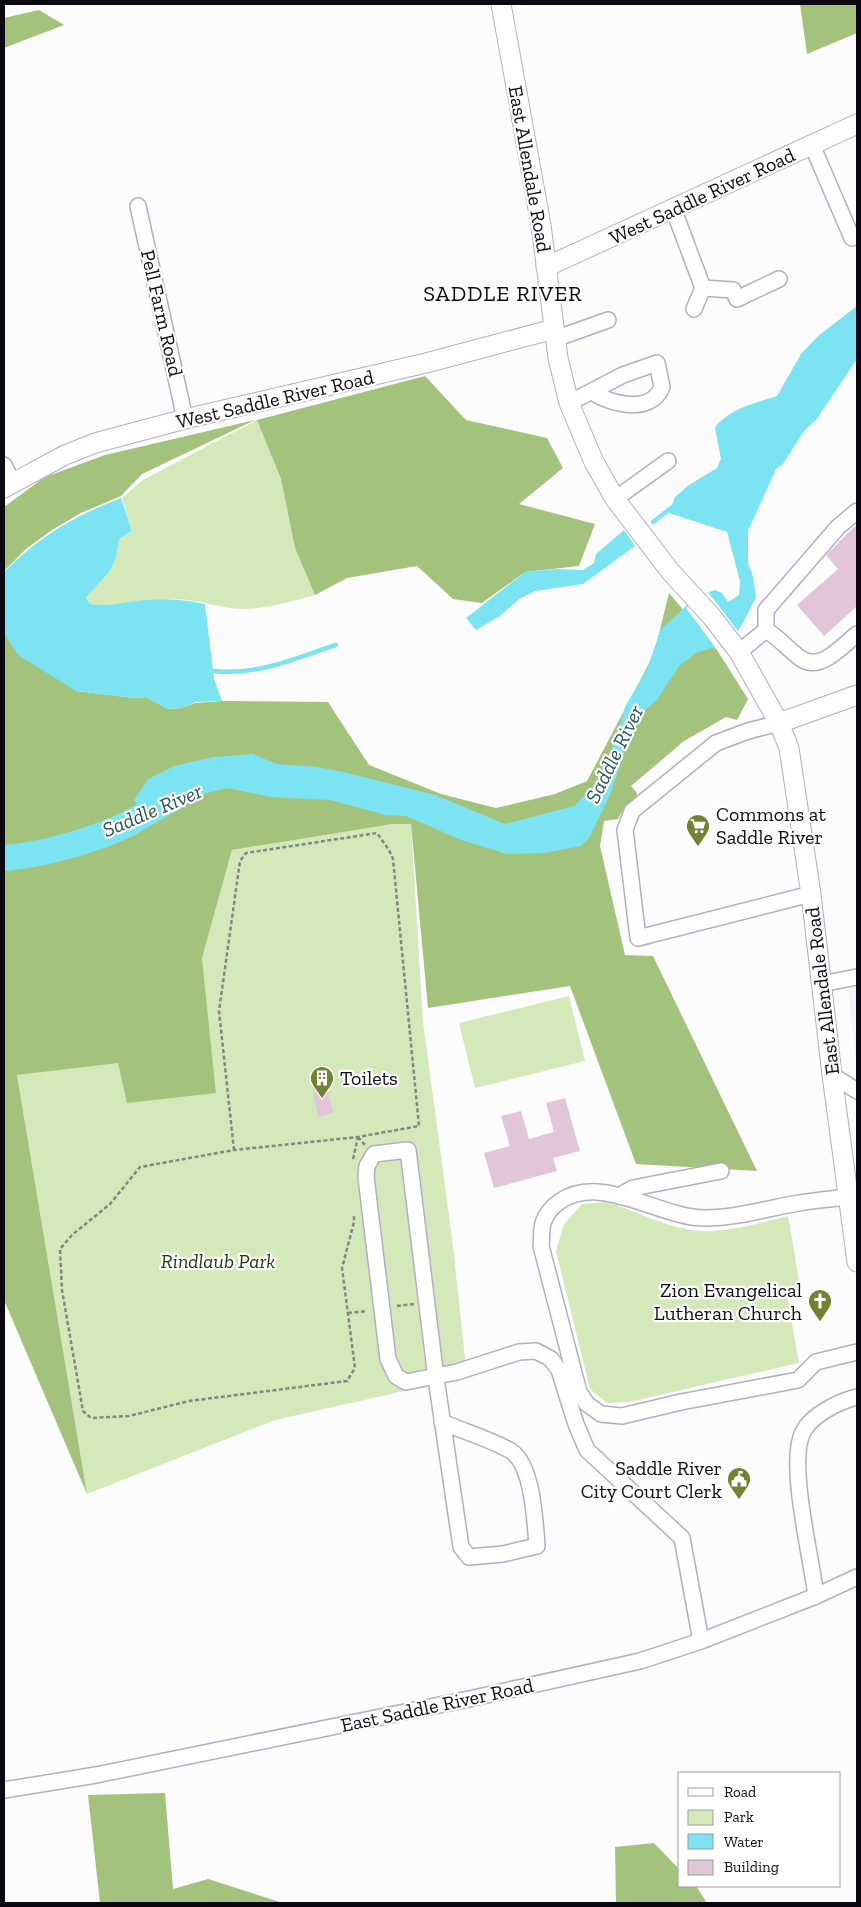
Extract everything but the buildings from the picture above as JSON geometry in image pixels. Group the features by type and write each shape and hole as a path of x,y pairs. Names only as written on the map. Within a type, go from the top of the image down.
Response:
{"main road":[{"name":"East Allendale Road","path":"501,4 541,224 561,374 569,403 594,462 615,499 670,570 734,646 779,723 791,759 811,894 832,1075 851,1171 848,1197 857,1262"},
{"name":"West Saddle River Road","path":"546,267 857,124"},
{"name":"West Saddle River Road","path":"8,485 65,455 95,443 185,419 555,334"},
{"path":"779,723 857,695"}],"street":[{"path":"812,145 852,238"},
{"name":"Pell Farm Road","path":"138,206 185,419"},
{"path":"673,208 703,288 694,309"},
{"path":"703,288 733,290 737,300 779,280"},
{"path":"555,334 608,320"},
{"path":"569,403 623,375 657,363 662,388 655,398 648,402 637,404 612,403 592,392"},
{"path":"615,499 668,461"},
{"path":"4,465 8,485"},
{"path":"766,630 766,610 838,527 857,511"},
{"path":"734,646 766,630"},
{"path":"766,630 801,659 812,663 824,661 857,634"},
{"path":"779,723 748,731 716,743 632,811 625,830 638,938 811,894"},
{"path":"821,984 857,977"},
{"path":"832,1075 857,1092"},
{"path":"442,1422 512,1452 522,1462 528,1478 538,1546 503,1554 469,1557 461,1546 442,1422 436,1378 408,1150 374,1154 367,1166 366,1177 388,1360 396,1376 406,1382 436,1378 519,1352 536,1351 551,1358 559,1370 576,1424 587,1450 682,1538 701,1640"},
{"path":"619,1196 633,1188 721,1171"},
{"path":"848,1197 798,1203 736,1216 705,1218 678,1215 619,1196 588,1191 568,1196 552,1208 543,1223 541,1246 579,1392 587,1404 601,1414 622,1416 681,1402 798,1380 816,1362 857,1352"},
{"path":"816,1596 798,1456 803,1432 820,1414 857,1397"},
{"name":"East Saddle River Road","path":"4,1790 96,1775 640,1661 701,1640 816,1596 857,1578"}],"path":[{"path":"234,1150 219,1011 240,861 246,853 377,833 390,850 393,859 419,1126 358,1137 234,1150 140,1167 110,1204 72,1235 60,1249 62,1290 72,1358 83,1411 91,1418 129,1416 189,1401 347,1381 355,1368 342,1268 354,1222 354,1207"},
{"path":"352,1161 358,1137"}],"shaded area":[{"path":"857,985 857,1070 848,988"}],"green space":[{"path":"800,4 857,4 857,33 807,54"},
{"path":"39,10 64,25 4,48 4,18"},
{"path":"425,376 466,420 547,438 563,468 519,504 595,524 579,566 525,572 482,603 453,599 417,566 347,578 315,595 295,548 281,479 257,420"},
{"path":"255,420 142,474 121,496 81,513 52,530 26,549 4,571 4,507 45,477 105,455"},
{"path":"257,420 281,479 295,548 315,595 252,609 227,608 178,599 112,605 90,604 86,596 100,583 113,566 119,539 132,531 122,498 143,480"},
{"path":"669,593 717,650 748,699 737,720 726,717 684,741 631,786 637,793 636,797 624,808 618,819 604,821 600,846 625,955 653,956 757,1171 636,1164 570,986 428,1008 411,824 393,824 232,850 202,958 216,1093 127,1103 118,1063 17,1075 87,1494 4,1300 4,632 76,691 134,698 146,697 168,709 181,708 195,703 222,701 328,702 369,765 441,794 496,808 555,794 587,781 654,654"},
{"name":"Rindlaub Park","path":"393,824 411,824 423,1022 453,1246 467,1377 275,1420 87,1494 17,1075 119,1062 216,1093 202,958 232,850"},
{"path":"569,996 585,1061 475,1088 459,1023"},
{"path":"606,1202 677,1227 701,1231 733,1229 788,1216 800,1286 786,1290 799,1363 629,1402 607,1403 590,1389 556,1251 564,1224 582,1204"},
{"path":"165,1793 173,1889 208,1879 283,1903 100,1903 88,1795"},
{"path":"654,1843 678,1868 678,1887 697,1887 707,1903 616,1903 615,1847"}],"water":[{"path":"857,306 857,359 816,420 804,431 783,464 776,469 748,531 748,563 753,576 756,597 744,621 738,631 715,647 696,653 679,666 657,700 640,714 610,795 589,838 581,846 545,853 507,854 461,840 406,816 386,815 330,800 271,797 227,788 187,798 149,818 134,800 148,779 174,766 213,757 253,754 277,764 317,767 343,772 435,795 505,824 574,806 596,785 617,736 625,707 647,669 661,629 697,596 715,590 722,593 728,602 739,595 740,581 727,532 669,513 675,497 689,485 717,468 721,459 715,428 721,421 735,411 777,396 801,354 818,336"},
{"path":"121,498 132,531 119,539 113,566 86,597 90,604 96,605 163,599 205,604 214,679 222,701 196,702 181,708 168,709 146,697 134,698 76,691 18,655 4,633 4,572 31,548 58,528 87,512"},
{"path":"624,530 635,546 583,584 535,591 519,599 500,616 476,630 466,618 525,572 556,569 583,570 594,563 596,554"}],"pier":[{"path":"708,592 738,631 715,647 686,608"}],"waterway":[{"path":"653,522 674,506"},
{"path":"214,671 245,671 276,665 336,645"},
{"name":"Saddle River","path":"4,858 35,854 85,841 130,823 177,796"}],"place":[{"name":"Commons at Saddle River","path":"698,847"},
{"name":"Toilets","path":"322,1099"},
{"name":"Zion Evangelical Lutheran Church","path":"820,1322"},
{"name":"Saddle River City Court Clerk","path":"739,1500"}],"district":[{"name":"SADDLE RIVER","path":"503,293"}]}
